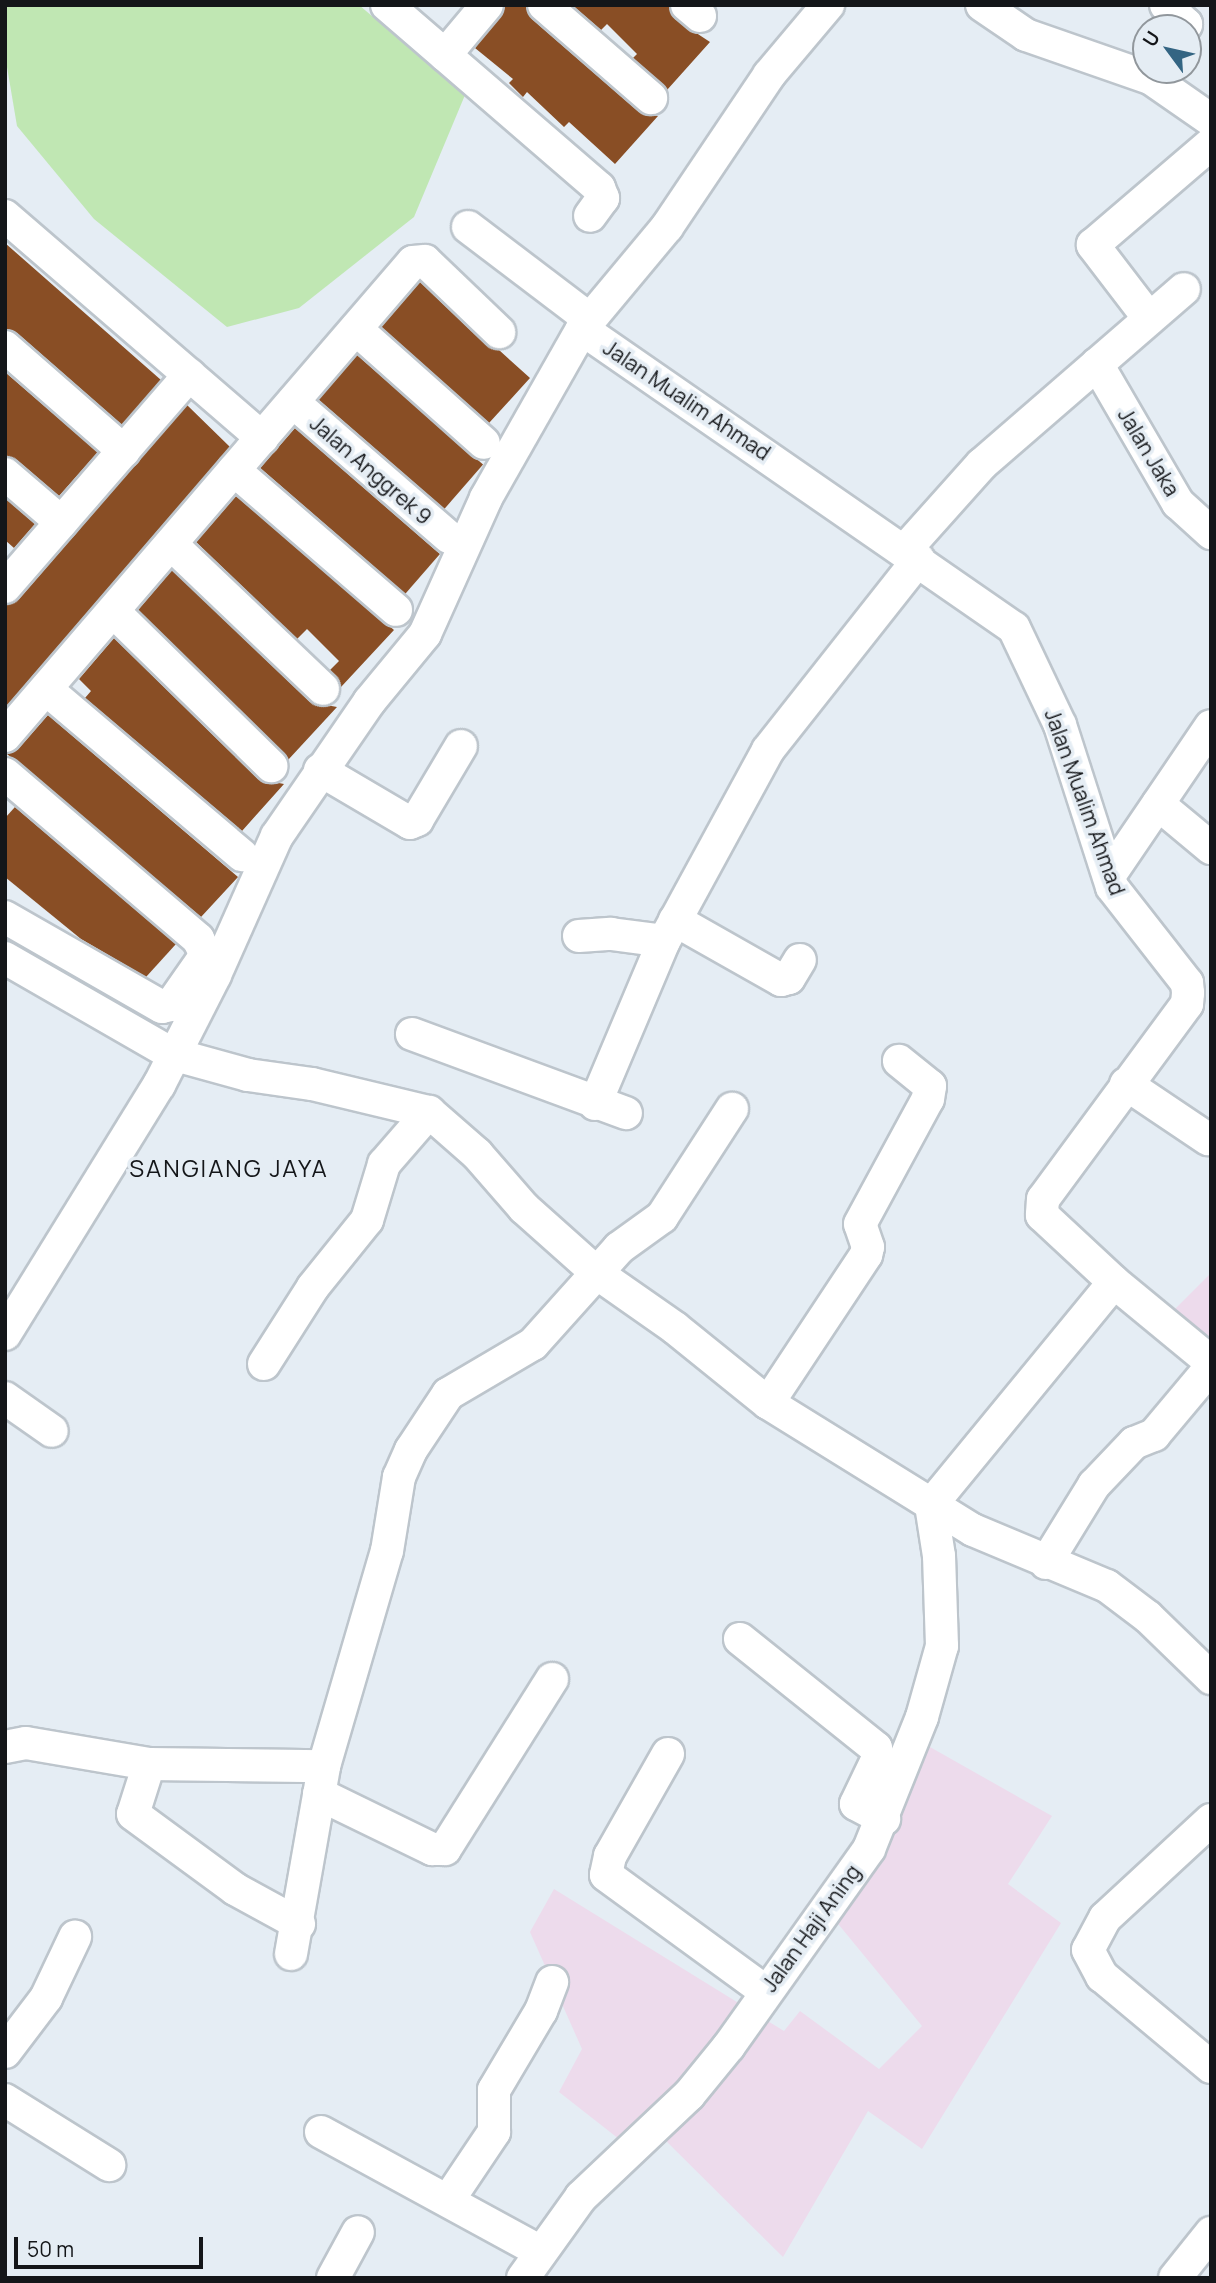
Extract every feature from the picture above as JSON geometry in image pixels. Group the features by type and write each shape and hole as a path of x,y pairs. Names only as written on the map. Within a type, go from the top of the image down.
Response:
{"street":[{"path":"387,5 599,188 603,198 590,216"},
{"path":"445,55 487,5"},
{"path":"544,5 651,97"},
{"path":"5,1334 78,1222 172,1054 215,975 260,866 320,770 425,634 486,498 586,324 653,245 769,75 828,5"},
{"path":"982,5 1026,35 1132,67"},
{"path":"1167,84 1211,120"},
{"path":"1148,317 1093,246 1211,144"},
{"path":"5,216 262,438"},
{"name":"Jalan Mualim Ahmad","path":"468,226 586,324 1014,628 1060,725 1109,876 1122,905 1187,983 1188,993 1187,1004 1043,1199 1041,1209 1052,1227 1211,1364"},
{"path":"5,736 419,259 499,332"},
{"path":"595,1104 669,931 768,750 912,554 982,464 1148,317 1184,289"},
{"path":"356,329 484,443"},
{"path":"5,347 124,451"},
{"name":"Jalan Jaka","path":"1097,364 1178,503 1211,533"},
{"path":"5,587 189,376"},
{"name":"Jalan Anggrek 9","path":"293,402 449,537"},
{"path":"234,470 396,610"},
{"path":"5,474 61,522"},
{"path":"171,544 323,689"},
{"path":"114,613 271,766"},
{"path":"46,689 242,855"},
{"path":"1109,876 1211,726"},
{"path":"320,770 411,823 417,820 461,746"},
{"path":"5,774 198,939 206,955 171,1005 162,1007 5,917"},
{"path":"1158,804 1211,848"},
{"path":"579,936 669,931 780,980 789,978 800,960"},
{"path":"5,958 172,1054 248,1075 348,1092 429,1112 477,1154 524,1208 598,1274 676,1328 768,1403 931,1505 1046,1563 1128,1600 1211,1678"},
{"path":"412,1034 595,1104 626,1113"},
{"path":"768,1403 866,1255 868,1247 860,1224 928,1099 930,1086 900,1061"},
{"path":"1126,1084 1208,1139"},
{"path":"291,1954 299,1924 322,1780 387,1551 399,1478 418,1438 448,1394 533,1344 628,1240 662,1217 732,1109"},
{"path":"264,1364 313,1287 363,1227 384,1164 429,1112"},
{"path":"931,1505 1114,1282"},
{"path":"1046,1563 1094,1485 1134,1443 1154,1435 1211,1364"},
{"path":"5,1398 52,1431"},
{"name":"Jalan Haji Aning","path":"523,2278 539,2251 581,2197 689,2095 869,1849 884,1819 922,1717 942,1646 939,1556 931,1505"},
{"path":"740,1639 876,1748 878,1758 856,1804 884,1819"},
{"path":"5,1747 26,1743 149,1764 322,1780 432,1849 445,1849 552,1679"},
{"path":"668,1754 610,1856 606,1875 765,1992"},
{"path":"149,1764 133,1814 235,1889 299,1924"},
{"path":"1211,1821 1105,1918 1088,1950 1102,1976 1211,2067"},
{"path":"5,2052 46,1998 75,1937"},
{"path":"449,2199 494,2132 494,2090 541,2011 552,1982"},
{"path":"5,2100 109,2165"},
{"path":"321,2132 449,2199 539,2251"},
{"path":"333,2278 358,2231"},
{"path":"1175,2278 1211,2233"}],"shaded area":[{"path":"1211,1273 1211,1352 1168,1316"},
{"path":"907,1734 1052,1816 1008,1884 1061,1923 922,2149 868,2111 783,2257 660,2135 633,2150 559,2092 582,2049 530,1932 554,1889 784,2031 800,2011 879,2069 922,2026 816,1897 859,1842"}],"green space":[{"path":"5,5 359,5 465,95 414,217 299,308 227,327 94,219 17,126 5,55"}],"building":[{"path":"505,5 526,5 532,19 639,112 658,116 615,164 569,122 564,127 527,92 523,97 509,83 513,79 475,48"},
{"path":"572,5 669,5 675,19 710,42 667,90 633,58 637,54 607,24 601,30"},
{"path":"5,243 161,380 122,425 17,333 5,329"},
{"path":"420,282 486,345 499,350 530,378 489,423 381,327"},
{"path":"357,355 483,465 444,509 318,400"},
{"path":"5,372 98,452 59,496 17,460 5,456"},
{"path":"187,405 230,447 5,708 5,605 19,599"},
{"path":"295,428 440,554 405,594 260,468"},
{"path":"236,496 394,630 341,687 330,670 339,661 307,629 297,639 196,542"},
{"path":"5,498 35,524 14,548 5,540"},
{"path":"172,570 310,702 337,707 288,760 138,610"},
{"path":"114,638 258,779 284,784 242,831 85,698 91,691 79,679"},
{"path":"48,715 238,877 201,917 7,754 19,748"},
{"path":"15,807 176,944 146,977 81,939 5,877 5,818"}],"district":[{"name":"SANGIANG JAYA","path":"229,1168"}]}
